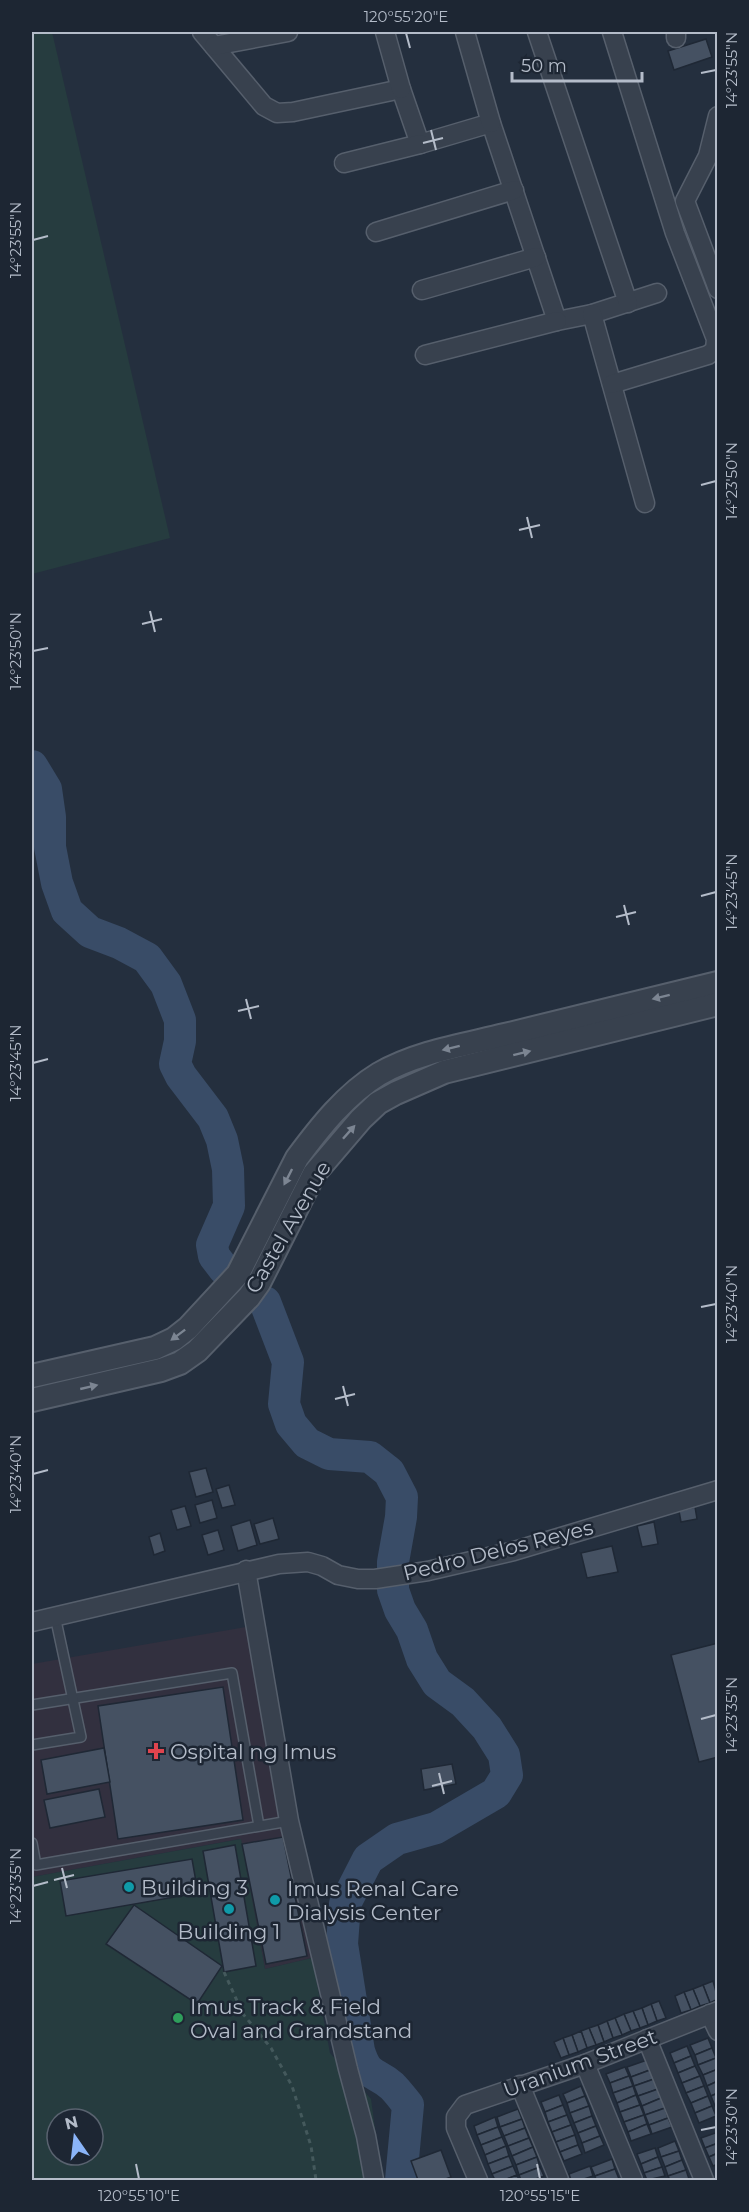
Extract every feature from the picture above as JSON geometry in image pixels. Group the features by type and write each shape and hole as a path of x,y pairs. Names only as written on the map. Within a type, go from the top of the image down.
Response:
{"street":[{"path":"201,32 264,106 277,113 293,112 401,88"},
{"path":"214,46 288,32"},
{"path":"385,32 420,144"},
{"path":"465,32 491,123 558,321"},
{"path":"537,32 628,303"},
{"path":"612,32 675,233 716,339 715,350 708,355 612,384"},
{"path":"717,116 708,156 685,201 717,289"},
{"path":"344,164 491,123"},
{"path":"376,232 514,190"},
{"path":"422,290 536,257"},
{"path":"425,355 592,314 657,293"},
{"path":"592,314 645,503"},
{"name":"Castel Avenue","path":"32,1376 155,1348 174,1339 188,1328 238,1274 297,1158 309,1141 342,1104 379,1074 400,1064 450,1049 717,983"},
{"name":"Castel Avenue","path":"32,1400 161,1370 180,1363 197,1351 227,1322 259,1283 314,1174 327,1156 378,1103 444,1072 717,1004"},
{"name":"Pedro Delos Reyes","path":"32,1622 279,1564 308,1562 322,1566 338,1575 358,1579 406,1574 514,1551 717,1490"},
{"path":"246,1570 289,1821 366,2136 374,2181"},
{"name":"Uranium Street","path":"478,2181 456,2128 456,2117 465,2105 585,2064 647,2039 715,2019"},
{"path":"647,2039 704,2181"},
{"path":"585,2064 633,2181"},
{"path":"520,2085 559,2181"}],"lane":[{"path":"32,1745 81,1737 55,1616"},
{"path":"32,1705 232,1673 259,1826"},
{"path":"32,1843 36,1865 289,1821"}],"path":[{"path":"224,1972 243,2014 271,2048 292,2086 311,2146 316,2181"}],"shaded area":[{"name":"Ospital ng Imus","path":"263,1624 312,1958 265,1969 240,1839 32,1877 32,1664"}],"green space":[{"path":"32,32 52,32 170,538 32,574"},
{"name":"Imus Track & Field Oval and Grandstand","path":"241,1839 265,1969 312,1958 330,2053 371,2099 382,2180 32,2180 32,1877"}],"building":[{"path":"706,39 712,57 674,70 668,51"},
{"path":"206,1468 213,1492 196,1497 189,1472"},
{"path":"229,1485 235,1505 222,1508 216,1489"},
{"path":"212,1500 217,1518 200,1523 195,1505"},
{"path":"185,1506 191,1526 177,1530 171,1510"},
{"path":"695,1507 697,1519 681,1522 679,1511"},
{"path":"273,1518 279,1539 260,1544 254,1524"},
{"path":"250,1520 257,1545 238,1551 231,1526"},
{"path":"654,1522 658,1544 642,1547 637,1526"},
{"path":"218,1530 224,1550 208,1555 202,1535"},
{"path":"160,1533 165,1551 154,1555 149,1537"},
{"path":"612,1546 618,1572 587,1578 581,1553"},
{"path":"718,1643 718,1757 699,1762 671,1655"},
{"path":"223,1687 243,1820 118,1839 98,1706"},
{"path":"104,1748 110,1782 47,1794 41,1760"},
{"path":"452,1764 456,1784 424,1790 421,1769"},
{"path":"99,1789 105,1817 50,1828 44,1800"},
{"name":"Imus Renal Care Dialysis Center","path":"283,1837 307,1956 266,1964 242,1844"},
{"name":"Building 1","path":"235,1845 256,1966 224,1972 203,1851"},
{"name":"Building 3","path":"192,1859 198,1893 66,1916 60,1881"},
{"path":"134,1905 222,1966 197,2004 106,1944"},
{"path":"713,1981 718,1999 710,2003 703,1985"},
{"path":"703,1985 710,2003 700,2006 693,1989"},
{"path":"693,1989 700,2006 691,2010 684,1992"},
{"path":"684,1992 691,2010 681,2013 675,1996"},
{"path":"659,2001 666,2018 657,2021 651,2004"},
{"path":"651,2004 657,2021 648,2025 642,2008"},
{"path":"642,2008 648,2025 640,2028 633,2011"},
{"path":"633,2011 640,2028 631,2031 624,2014"},
{"path":"624,2014 631,2031 622,2035 615,2018"},
{"path":"615,2018 622,2035 613,2038 607,2021"},
{"path":"607,2021 613,2038 604,2042 598,2025"},
{"path":"598,2025 604,2042 596,2045 589,2028"},
{"path":"589,2028 596,2045 587,2048 581,2031"},
{"path":"581,2031 587,2048 578,2052 572,2035"},
{"path":"572,2035 578,2052 569,2055 563,2038"},
{"path":"563,2038 569,2055 561,2058 554,2042"},
{"path":"708,2038 712,2048 695,2055 690,2045"},
{"path":"687,2046 691,2056 674,2063 670,2053"},
{"path":"712,2048 716,2058 698,2065 695,2055"},
{"path":"691,2056 695,2066 678,2073 674,2063"},
{"path":"716,2058 718,2069 703,2075 698,2065"},
{"path":"647,2060 650,2070 631,2077 627,2067"},
{"path":"695,2066 700,2076 682,2083 678,2073"},
{"path":"625,2067 629,2076 610,2083 606,2074"},
{"path":"718,2069 718,2081 707,2086 703,2075"},
{"path":"650,2070 654,2079 634,2086 631,2077"},
{"path":"629,2076 633,2086 613,2093 610,2083"},
{"path":"700,2076 704,2086 686,2093 682,2083"},
{"path":"654,2079 658,2089 638,2096 634,2086"},
{"path":"718,2081 718,2093 711,2096 707,2086"},
{"path":"581,2086 585,2096 567,2103 563,2094"},
{"path":"633,2086 636,2095 617,2103 613,2093"},
{"path":"704,2086 708,2096 691,2103 686,2093"},
{"path":"658,2089 661,2098 642,2106 638,2096"},
{"path":"718,2093 718,2105 715,2106 711,2096"},
{"path":"559,2095 563,2105 545,2112 541,2102"},
{"path":"636,2095 640,2105 620,2112 617,2103"},
{"path":"585,2096 589,2106 570,2113 567,2103"},
{"path":"708,2096 712,2106 695,2113 691,2103"},
{"path":"661,2098 665,2108 645,2115 642,2106"},
{"path":"563,2105 567,2115 548,2122 545,2112"},
{"path":"640,2105 644,2115 624,2122 620,2112"},
{"path":"589,2106 592,2116 574,2123 570,2113"},
{"path":"712,2106 716,2116 699,2123 695,2113"},
{"path":"665,2108 668,2118 649,2125 645,2115"},
{"path":"518,2109 522,2119 500,2127 497,2117"},
{"path":"567,2115 571,2125 552,2132 548,2122"},
{"path":"644,2115 647,2124 628,2132 624,2122"},
{"path":"592,2116 596,2126 578,2133 574,2123"},
{"path":"495,2117 498,2127 477,2135 474,2126"},
{"path":"668,2118 672,2127 652,2134 649,2125"},
{"path":"522,2119 525,2128 504,2136 500,2127"},
{"path":"647,2124 651,2134 631,2141 628,2132"},
{"path":"571,2125 575,2135 556,2142 552,2132"},
{"path":"596,2126 600,2136 582,2143 578,2133"},
{"path":"498,2127 502,2137 481,2145 477,2135"},
{"path":"525,2128 529,2138 508,2146 504,2136"},
{"path":"718,2132 718,2143 705,2148 701,2138"},
{"path":"575,2135 578,2145 560,2152 556,2142"},
{"path":"600,2136 604,2145 585,2153 582,2143"},
{"path":"502,2137 506,2146 485,2155 481,2145"},
{"path":"529,2138 533,2147 512,2156 508,2146"},
{"path":"675,2141 679,2151 661,2157 658,2148"},
{"path":"718,2143 718,2153 709,2157 705,2148"},
{"path":"578,2145 582,2154 564,2161 560,2152"},
{"path":"506,2146 509,2156 488,2164 485,2155"},
{"path":"533,2147 537,2157 516,2165 512,2156"},
{"path":"655,2148 658,2157 641,2164 637,2154"},
{"path":"441,2150 451,2177 443,2180 418,2180 411,2161"},
{"path":"679,2151 682,2160 665,2167 661,2157"},
{"path":"718,2153 718,2164 713,2166 709,2157"},
{"path":"509,2156 513,2166 492,2174 488,2164"},
{"path":"537,2157 540,2167 519,2175 516,2165"},
{"path":"658,2157 662,2167 644,2173 641,2164"},
{"path":"612,2159 615,2169 595,2176 591,2167"},
{"path":"682,2160 686,2170 668,2176 665,2167"},
{"path":"513,2166 517,2175 504,2180 495,2180 492,2174"},
{"path":"590,2166 593,2176 571,2180 569,2174"},
{"path":"540,2167 544,2176 533,2180 521,2180 519,2175"},
{"path":"662,2167 665,2176 647,2180 644,2173"},
{"path":"615,2169 619,2179 596,2180 595,2176"},
{"path":"686,2170 689,2179 670,2180 668,2176"},
{"path":"517,2175 519,2180 504,2180"}],"waterway":[{"path":"32,766 46,789 50,817 50,847 57,883 67,911 90,932 119,943 147,958 166,984 180,1020 180,1041 175,1064 181,1076 213,1118 222,1140 228,1169 229,1206 212,1245 214,1256 224,1269"},
{"path":"265,1302 288,1362 284,1404 291,1424 307,1443 329,1454 370,1457 389,1472 402,1497 393,1562 393,1590 400,1610 412,1630 422,1659 437,1683 463,1702 487,1728 504,1755 507,1775 496,1793 436,1828 397,1839 368,1859 345,1904 342,1944 359,2051 365,2066 392,2086 408,2105 401,2180"}],"place":[{"name":"Ospital ng Imus","path":"156,1751"},
{"name":"Building 3","path":"129,1887"},
{"name":"Imus Renal Care Dialysis Center","path":"275,1900"},
{"name":"Building 1","path":"229,1909"},
{"name":"Imus Track & Field Oval and Grandstand","path":"178,2018"}]}
